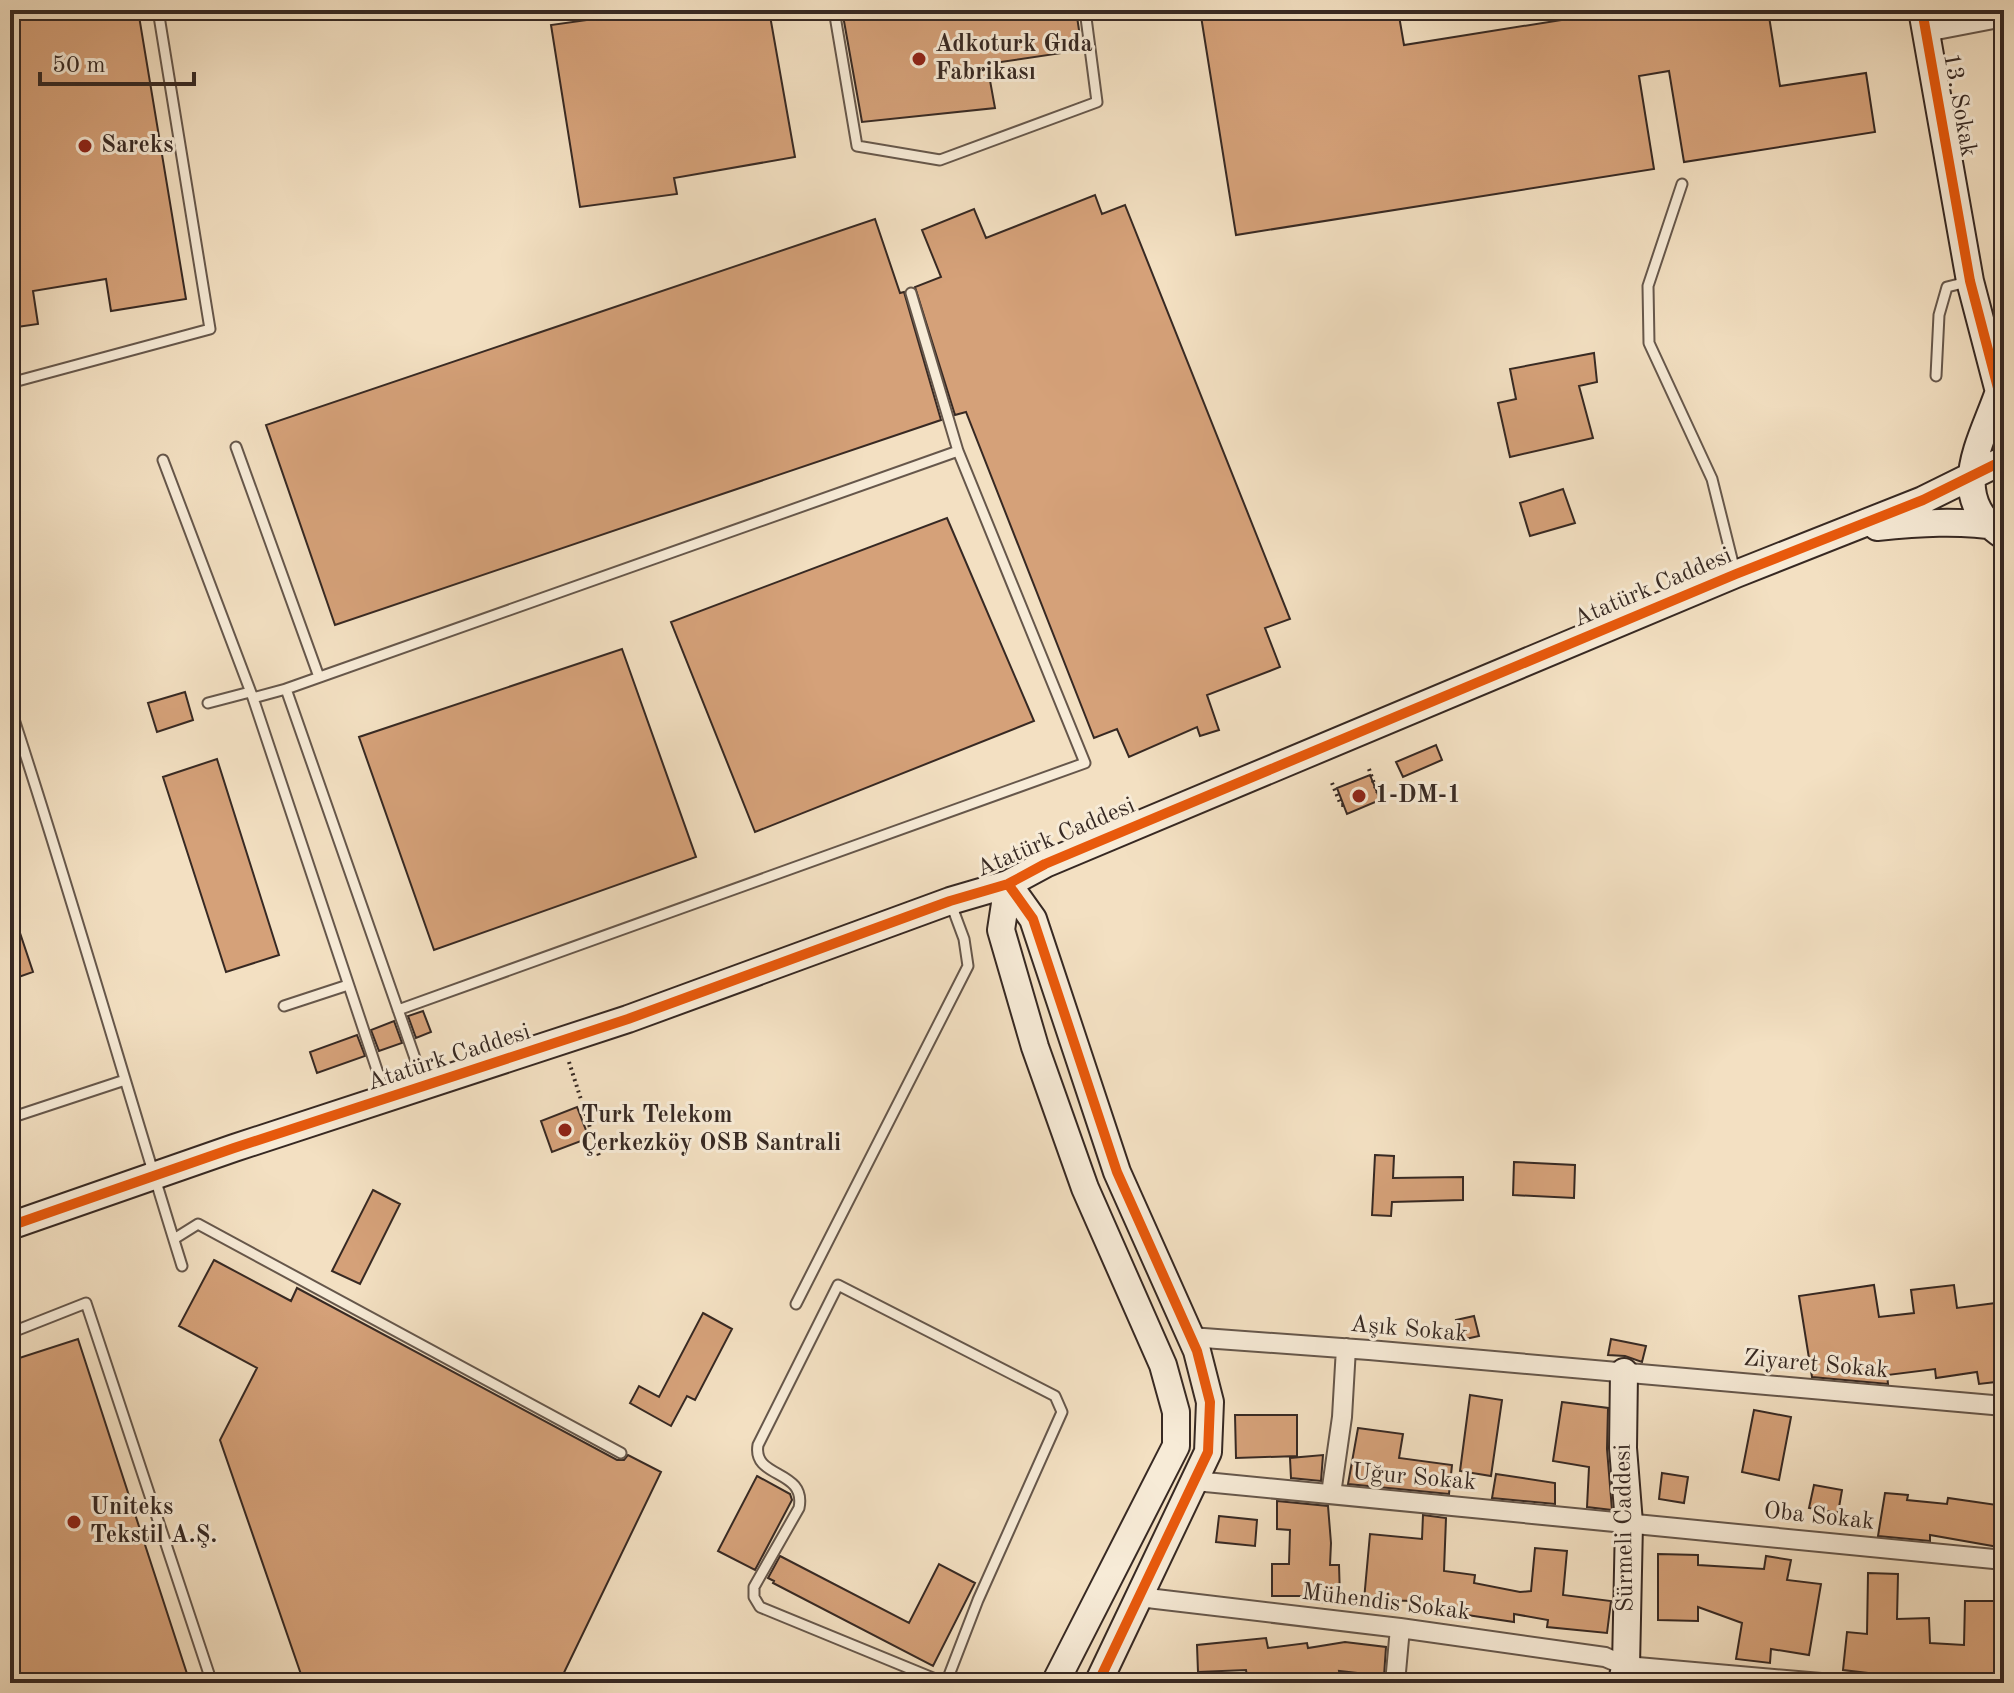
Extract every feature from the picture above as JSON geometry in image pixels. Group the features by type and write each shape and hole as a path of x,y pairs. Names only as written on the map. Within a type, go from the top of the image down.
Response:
{"street":[{"path":"1924,21 2004,17"},
{"name":"13. Sokak","path":"1924,21 1970,281 2001,402"},
{"path":"1998,529 1972,492 1969,476 2001,402"},
{"name":"Atatürk Caddesi","path":"10,1226 154,1175 628,1019 950,901 1008,884 1045,864 1736,574 1923,500 2004,460"},
{"path":"1849,530 1908,524 1998,529"},
{"path":"1008,884 1033,919 1117,1172 1197,1351 1210,1402 1208,1452 1098,1683"},
{"path":"1008,884 1001,930 1035,1047 1085,1188 1163,1365 1176,1412 1176,1446 1055,1683"},
{"name":"Aşık Sokak","path":"1190,1337 1624,1372"},
{"path":"1331,1494 1342,1417 1346,1348"},
{"name":"Ziyaret Sokak","path":"1624,1372 2004,1406"},
{"name":"Sürmeli Caddesi","path":"1624,1372 1623,1448 1629,1523 1624,1675"},
{"name":"Uğur Sokak","path":"1195,1481 1629,1523"},
{"name":"Oba Sokak","path":"1629,1523 2004,1560"},
{"name":"Mühendis Sokak","path":"1139,1597 1400,1628 1605,1657 1624,1675 1821,1683"},
{"path":"1395,1683 1400,1628"}],"lane":[{"path":"10,383 210,329 158,10"},
{"path":"834,10 857,146 940,160 1097,102 1085,10"},
{"path":"1682,184 1648,286 1649,343 1712,479 1736,574"},
{"path":"1936,376 1939,315 1947,287 1970,281"},
{"path":"398,1010 1085,763 958,451 911,293"},
{"path":"236,447 319,677"},
{"path":"208,703 286,689 958,451"},
{"path":"163,460 252,695 387,1100"},
{"path":"286,689 425,1087"},
{"path":"10,707 64,871 182,1266"},
{"path":"796,1304 968,966 964,939 950,901"},
{"path":"284,1006 348,985"},
{"path":"10,1118 125,1080"},
{"path":"174,1239 198,1224 621,1453"},
{"path":"838,1285 1055,1396 1062,1412 978,1600 946,1683 760,1607 754,1597 754,1587 799,1508 801,1498 789,1480 760,1461 758,1445 838,1285"},
{"path":"10,1333 86,1303 212,1683"}],"path":[{"path":"1369,769 1377,792"},
{"path":"1332,783 1343,805"},
{"path":"569,1062 600,1159"}],"building":[{"name":"Sareks","path":"10,10 138,10 186,299 111,311 106,279 33,291 38,324 10,328"},
{"path":"658,10 769,10 795,157 674,178 677,194 580,207 551,25"},
{"name":"Adkoturk Gıda Fabrikası","path":"842,10 1076,10 1082,50 987,64 995,108 862,122"},
{"path":"1200,10 1398,10 1404,45 1624,10 1629,10 1630,18 1678,10 1768,10 1780,86 1866,73 1875,132 1684,162 1669,71 1639,76 1654,169 1236,235"},
{"path":"1095,195 1102,214 1125,205 1290,619 1265,628 1280,667 1207,695 1219,730 1200,736 1197,727 1129,757 1117,729 1094,738 966,412 955,415 915,287 941,277 922,230 974,209 986,238"},
{"path":"875,219 900,293 904,292 941,420 335,625 266,425"},
{"path":"1594,353 1597,382 1579,386 1593,438 1510,457 1498,403 1516,399 1510,369"},
{"path":"1563,489 1575,523 1530,536 1520,503"},
{"path":"947,518 1034,721 755,832 671,622"},
{"path":"622,649 696,857 434,950 359,737"},
{"path":"185,692 193,720 157,732 148,703"},
{"path":"1436,745 1442,760 1403,777 1396,762"},
{"path":"217,759 279,955 226,972 163,777"},
{"name":"1-DM-1","path":"1370,775 1380,800 1347,814 1337,788"},
{"path":"13,912 33,972 10,980 10,913"},
{"path":"423,1011 431,1032 416,1038 408,1016"},
{"path":"394,1021 402,1043 379,1051 371,1030"},
{"path":"357,1035 365,1056 317,1073 310,1052"},
{"name":"Turk Telekom Çerkezköy OSB Santrali","path":"577,1107 589,1138 552,1152 541,1121"},
{"path":"1375,1155 1394,1156 1393,1178 1463,1177 1463,1200 1392,1202 1391,1216 1372,1215"},
{"path":"1514,1162 1575,1165 1574,1198 1513,1195"},
{"path":"373,1190 400,1204 360,1284 332,1271"},
{"path":"214,1260 291,1301 297,1288 617,1460 624,1460 628,1455 661,1472 559,1683 304,1683 220,1440 257,1368 179,1326"},
{"path":"1874,1285 1879,1317 1914,1313 1911,1290 1954,1285 1957,1308 2004,1302 2004,1381 1979,1384 1977,1372 1936,1378 1935,1369 1887,1375 1888,1384 1812,1377 1799,1296"},
{"path":"703,1313 732,1329 695,1400 687,1396 671,1426 630,1403 639,1386 659,1397"},
{"path":"1474,1316 1479,1336 1461,1340 1456,1320"},
{"name":"Uniteks Tekstil A.Ş.","path":"78,1339 190,1683 10,1683 10,1361"},
{"path":"1611,1339 1646,1346 1642,1362 1625,1356 1608,1355"},
{"path":"1470,1395 1502,1400 1491,1476 1460,1471"},
{"path":"1562,1402 1608,1408 1607,1449 1612,1510 1587,1507 1589,1467 1553,1461"},
{"path":"1754,1410 1791,1417 1779,1480 1742,1472"},
{"path":"1235,1415 1297,1415 1297,1456 1236,1458"},
{"path":"1358,1428 1403,1434 1399,1458 1452,1465 1449,1494 1348,1484"},
{"path":"1323,1455 1321,1481 1291,1478 1290,1458"},
{"path":"1662,1473 1688,1477 1684,1503 1659,1499"},
{"path":"1496,1474 1555,1483 1555,1504 1492,1498"},
{"path":"757,1476 790,1494 792,1500 755,1570 718,1551"},
{"path":"1814,1485 1842,1490 1838,1513 1809,1508"},
{"path":"1885,1493 1908,1495 1907,1500 1947,1504 1948,1498 2004,1506 2004,1548 1930,1535 1930,1541 1878,1536"},
{"path":"1277,1501 1328,1506 1330,1565 1339,1565 1338,1603 1320,1602 1321,1596 1272,1596 1272,1564 1289,1564 1290,1530 1277,1529"},
{"path":"1423,1515 1446,1518 1444,1571 1475,1575 1474,1583 1520,1592 1531,1591 1535,1548 1567,1551 1563,1595 1611,1601 1607,1633 1547,1627 1548,1620 1514,1614 1514,1622 1454,1613 1417,1613 1418,1601 1364,1600 1370,1534 1422,1539"},
{"path":"1219,1516 1257,1520 1255,1546 1216,1542"},
{"path":"1658,1554 1698,1555 1698,1565 1764,1569 1766,1556 1791,1560 1787,1580 1821,1584 1809,1655 1771,1649 1770,1663 1736,1659 1742,1623 1698,1607 1698,1621 1658,1620"},
{"path":"780,1556 909,1623 939,1564 975,1583 933,1666 773,1583 768,1578"},
{"path":"1868,1573 1898,1574 1897,1619 1929,1618 1930,1643 1964,1645 1965,1601 1997,1601 1996,1646 2004,1646 2004,1682 1902,1677 1843,1670 1847,1632 1867,1634"},
{"path":"1266,1638 1268,1648 1307,1643 1308,1648 1345,1642 1386,1647 1384,1676 1339,1671 1341,1683 1271,1683 1271,1678 1248,1682 1246,1670 1198,1672 1197,1645"}],"cycle path":[{"path":"1922,10 1970,281 2004,411"},
{"path":"10,1226 234,1148 628,1019 950,901 1008,884 1045,864 1736,574 1923,500 2004,460"},
{"path":"1008,884 1033,919 1117,1172 1197,1351 1210,1402 1208,1452 1098,1683"}],"place":[{"name":"Adkoturk Gıda Fabrikası","path":"919,59"},
{"name":"Sareks","path":"85,146"},
{"name":"1-DM-1","path":"1359,796"},
{"name":"Turk Telekom Çerkezköy OSB Santrali","path":"565,1130"},
{"name":"Uniteks Tekstil A.Ş.","path":"74,1522"}]}
